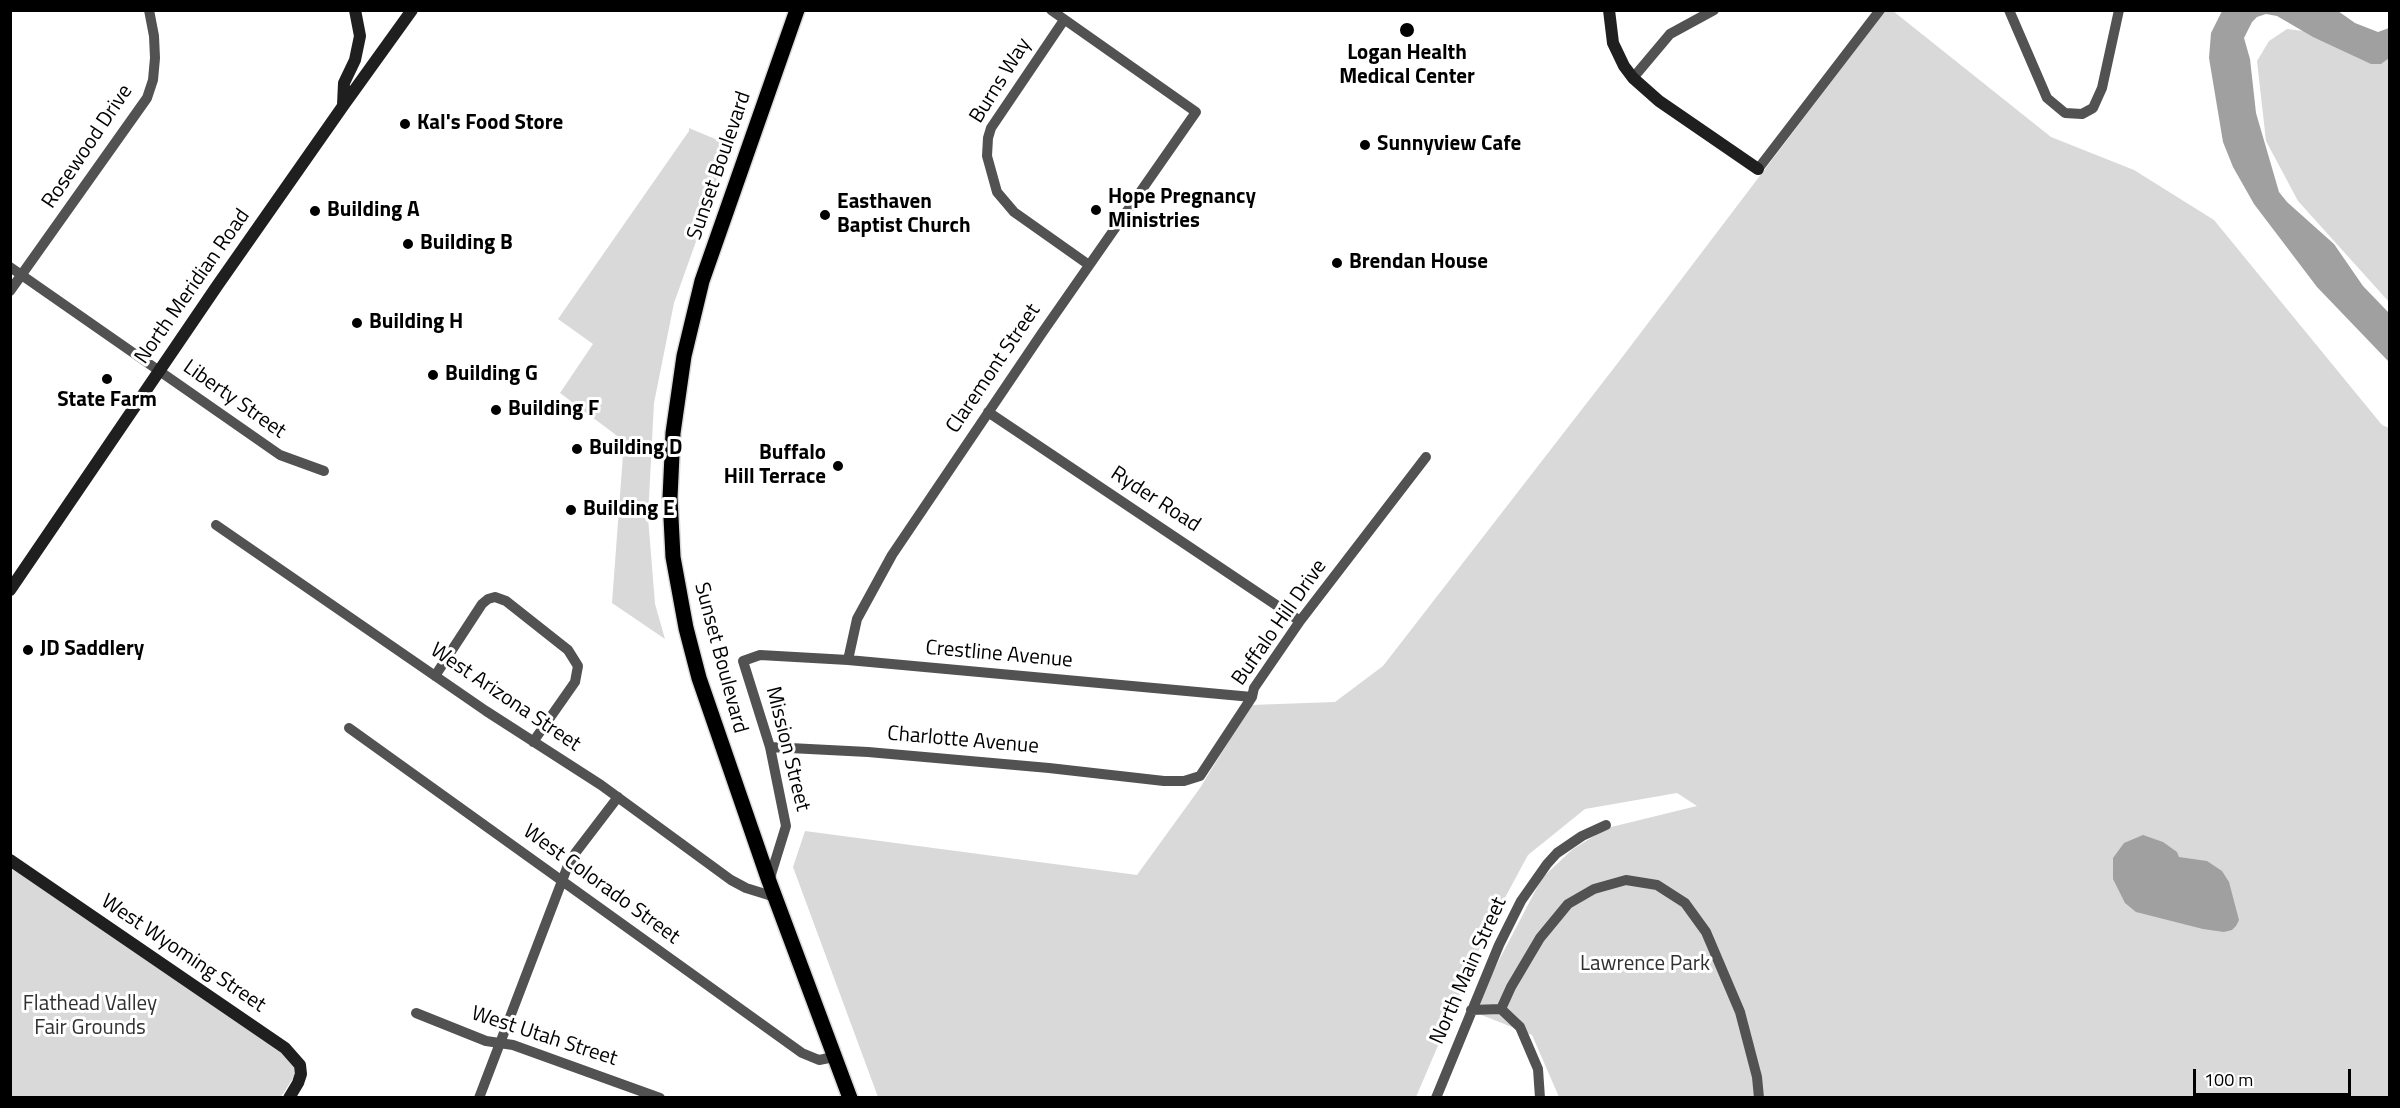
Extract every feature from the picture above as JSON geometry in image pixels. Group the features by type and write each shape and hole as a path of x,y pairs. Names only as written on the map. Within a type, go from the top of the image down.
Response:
{"main road":[{"path":"343,106 344,83 355,60 360,36 355,10"},
{"name":"Sunset Boulevard","path":"797,10 702,281 684,356 672,433 670,487 673,557 686,628 706,700 769,881 849,1098"},
{"path":"1609,10 1613,43 1624,66 1633,78 1692,125 1758,170"},
{"name":"North Meridian Road","path":"10,590 409,12"},
{"name":"West Wyoming Street","path":"10,860 285,1048 300,1065 301,1074 289,1098"}],"street":[{"name":"Rosewood Drive","path":"10,291 147,98 153,80 156,58 149,10"},
{"path":"1051,10 1064,20"},
{"path":"1633,78 1670,34 1714,10"},
{"path":"1758,170 1880,10"},
{"path":"2009,10 2047,98 2065,113 2082,114 2092,108 2105,79 2119,10"},
{"name":"Claremont Street","path":"848,660 857,619 892,555 1196,112 1064,20"},
{"name":"Burns Way","path":"1064,20 991,128 986,148 997,192 1014,212 1089,266"},
{"name":"Liberty Street","path":"10,267 280,455 324,471"},
{"name":"Ryder Road","path":"988,412 1300,621"},
{"name":"Buffalo Hill Drive","path":"1153,779 1174,781 1200,776 1252,698 1254,688 1300,621 1426,457"},
{"name":"West Arizona Street","path":"216,525 435,676 618,797 731,880 746,888 775,897"},
{"path":"435,676 482,604 495,597 506,601 568,650 578,666 575,682 533,742"},
{"name":"Crestline Avenue","path":"743,661 760,655 848,660 1252,698"},
{"name":"Mission Street","path":"743,661 770,747 786,826 769,881"},
{"name":"West Colorado Street","path":"349,728 802,1053 819,1060 834,1057"},
{"name":"Charlotte Avenue","path":"770,747 868,752 1153,779"},
{"path":"479,1098 562,881 576,852 618,797"},
{"name":"North Main Street","path":"1436,1098 1471,1010 1521,901 1557,853 1582,836 1606,825"},
{"path":"1501,1009 1511,987 1540,938 1568,904 1593,889 1626,880 1657,885 1685,903 1706,932 1740,1012 1757,1077 1759,1098"},
{"path":"1471,1010 1501,1009 1520,1027 1538,1069 1539,1098"},
{"name":"West Utah Street","path":"416,1012 486,1041 513,1045 660,1098"}],"green space":[{"name":"Lawrence Park","path":"1885,11 1893,11 2051,137 2134,170 2214,220 2382,425 2389,428 2389,1097 1559,1097 1532,1035 1474,1012 1542,878 1573,849 1607,828 1697,806 1677,793 1585,809 1528,855 1487,931 1416,1097 878,1097 793,867 805,831 1137,875 1200,788 1251,705 1335,702 1383,666 1617,364"},
{"path":"2287,29 2321,33 2389,56 2389,302 2298,201 2266,141 2257,61 2269,41"},
{"path":"689,128 727,144 708,208 674,303 654,403 648,517 655,604 665,639 612,603 624,441 560,393 593,344 558,319"},
{"name":"Flathead Valley Fair Grounds","path":"10,867 285,1054 296,1067 295,1075 281,1097 11,1097"}],"shaded area":[{"path":"2222,11 2338,11 2355,23 2378,32 2389,28 2389,58 2381,64 2371,64 2313,37 2277,16 2266,14 2257,17 2244,38 2250,59 2256,113 2279,192 2334,244 2363,286 2389,313 2389,362 2317,287 2254,204 2233,167 2223,142 2209,58 2211,33"},
{"path":"2143,835 2163,842 2177,852 2179,857 2207,861 2222,871 2229,882 2239,920 2232,930 2224,932 2203,929 2136,912 2125,903 2113,879 2113,858 2124,843"}],"place":[{"name":"Logan Health Medical Center","path":"1407,30"},
{"name":"Kal's Food Store","path":"405,124"},
{"name":"Sunnyview Cafe","path":"1365,145"},
{"name":"Hope Pregnancy Ministries","path":"1096,210"},
{"name":"Building A","path":"315,211"},
{"name":"Easthaven Baptist Church","path":"825,215"},
{"name":"Building B","path":"408,244"},
{"name":"Brendan House","path":"1337,263"},
{"name":"Building H","path":"357,323"},
{"name":"Building G","path":"433,375"},
{"name":"State Farm","path":"107,379"},
{"name":"Building F","path":"496,410"},
{"name":"Building D","path":"577,449"},
{"name":"Buffalo Hill Terrace","path":"838,466"},
{"name":"Building E","path":"571,510"},
{"name":"JD Saddlery","path":"28,650"}]}
